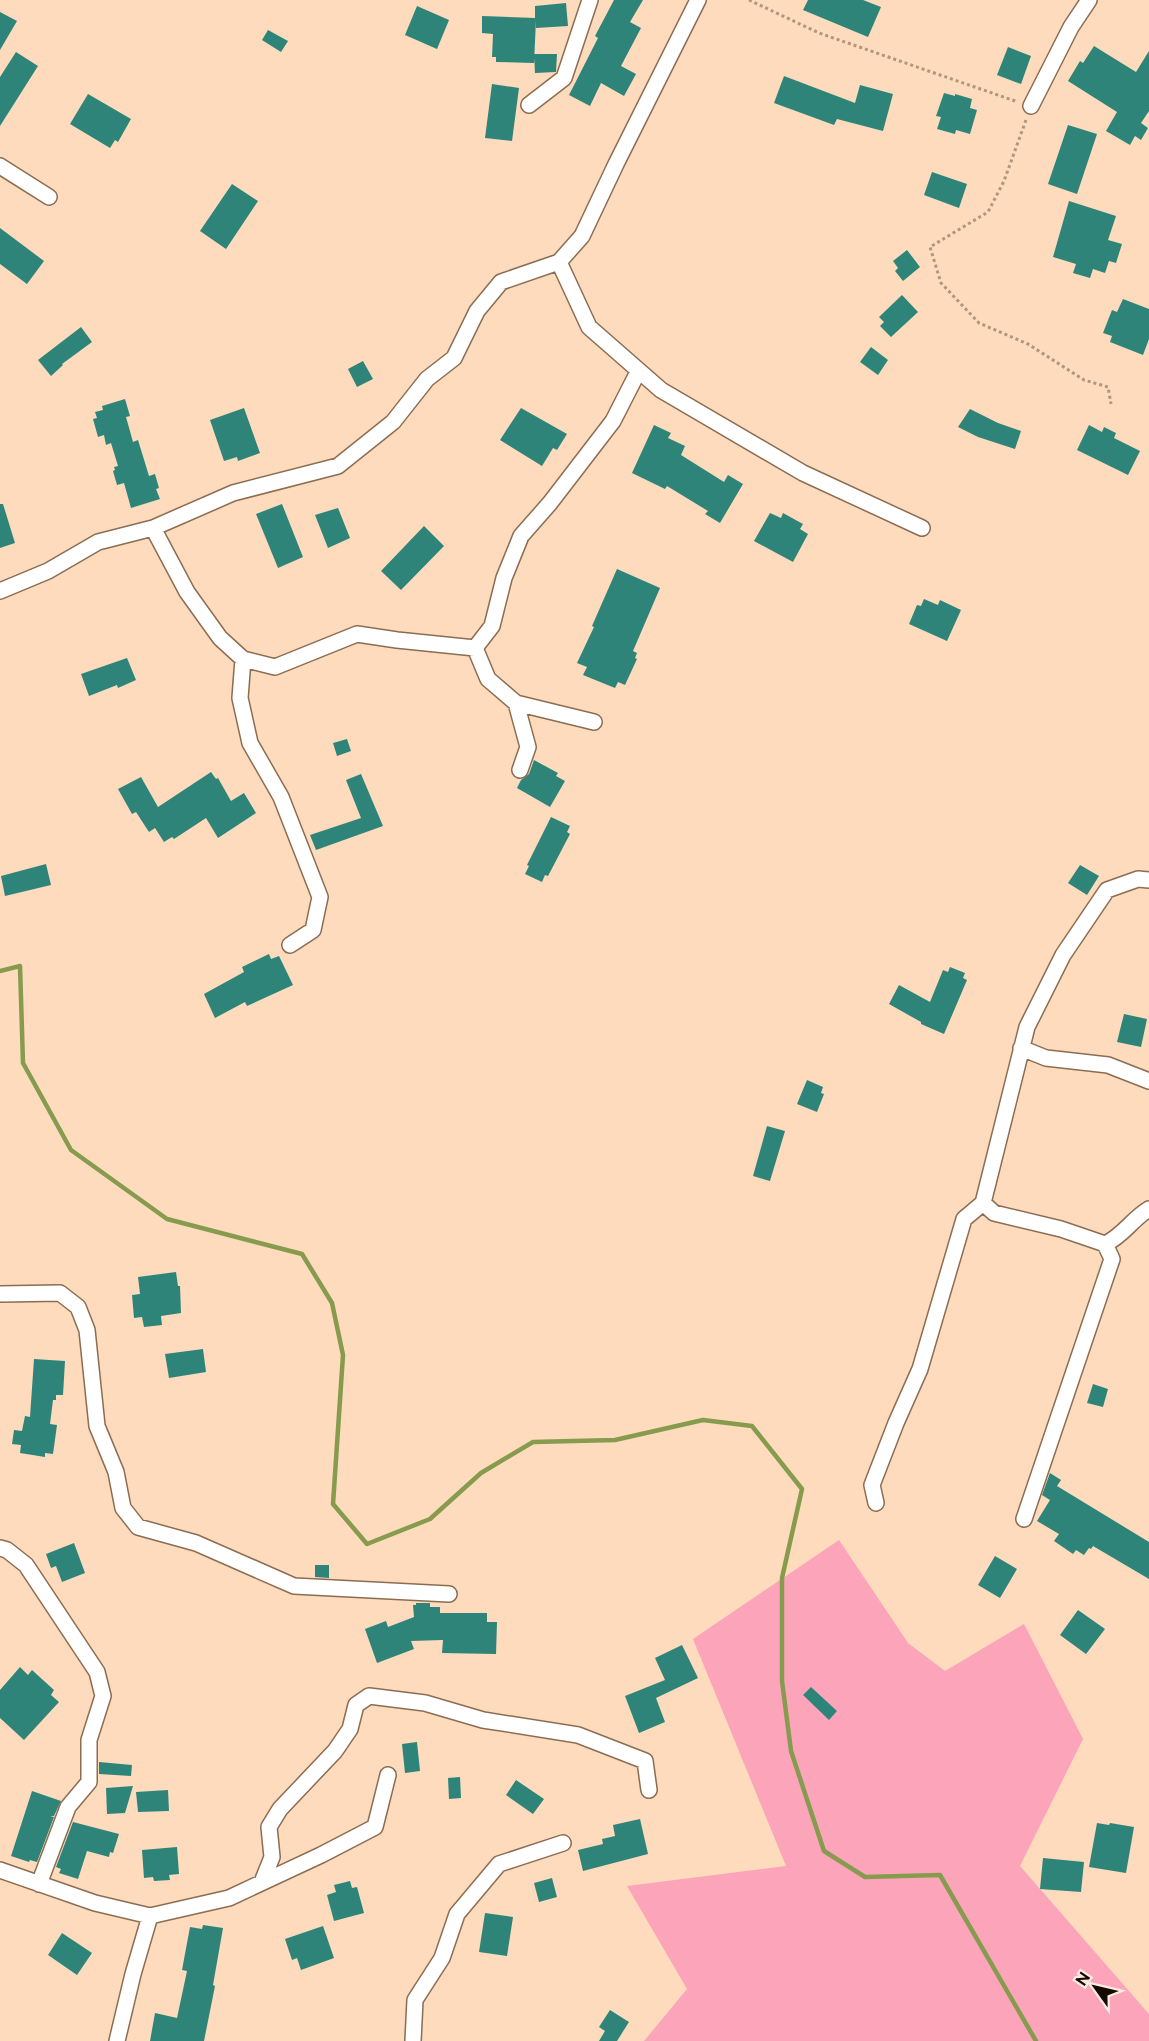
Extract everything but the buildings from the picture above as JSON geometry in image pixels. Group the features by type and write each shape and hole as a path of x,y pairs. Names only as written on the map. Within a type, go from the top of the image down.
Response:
{"street":[{"path":"529,105 564,78 590,0"},
{"path":"0,591 48,571 98,542 153,528 233,493 338,466 393,422 426,379 454,358 477,311 501,282 559,261 582,236 698,0"},
{"path":"1030,106 1071,27 1089,0"},
{"path":"0,166 49,197"},
{"path":"559,261 589,327 661,390 803,473 922,528"},
{"path":"475,648 492,626 504,578 521,537 614,421 638,372"},
{"path":"153,528 187,592 220,638 243,659 275,667 357,634 475,648"},
{"path":"475,648 488,679 516,703 594,722"},
{"path":"243,659 240,698 250,743 281,797 320,897 313,930 290,945"},
{"path":"516,703 528,747 520,770"},
{"path":"876,1503 872,1485 920,1369 964,1220 983,1203 1027,1027 1063,955 1107,890 1138,879 1149,880"},
{"path":"1022,1048 1046,1058 1108,1065 1149,1081"},
{"path":"983,1203 994,1213 1061,1229 1105,1244 1116,1239 1139,1215 1149,1209"},
{"path":"1024,1519 1112,1259 1105,1244"},
{"path":"0,1294 60,1293 78,1307 87,1330 97,1426 116,1472 123,1508 138,1527 196,1543 294,1586 449,1594"},
{"path":"0,1548 8,1550 26,1565 97,1672 103,1696 89,1740 89,1782 68,1807 39,1884"},
{"path":"262,1882 272,1857 269,1827 280,1809 335,1751 350,1729 356,1706 369,1696 425,1703 483,1720 578,1735 645,1761 649,1790"},
{"path":"0,1869 95,1903 150,1916 229,1898 321,1856 375,1827 388,1774"},
{"path":"413,2041 415,2000 442,1958 457,1914 499,1864 563,1843"},
{"path":"117,2041 150,1916"}],"path":[{"path":"748,0 819,33 1030,106 1004,181 987,212 930,248 941,283 979,323 1028,344 1084,380 1108,387 1111,404"}],"shaded area":[{"path":"839,1540 908,1643 945,1671 1024,1624 1083,1739 1020,1866 1149,2014 1149,2041 644,2041 687,1989 627,1886 786,1866 693,1639"}],"waterway":[{"path":"0,971 20,966 23,1063 71,1150 167,1219 302,1254 332,1303 343,1355 333,1504 367,1544 430,1519 481,1473 533,1442 615,1440 703,1420 752,1426 802,1489 782,1578 782,1681 791,1751 824,1851 865,1877 940,1875 1036,2041"}]}
